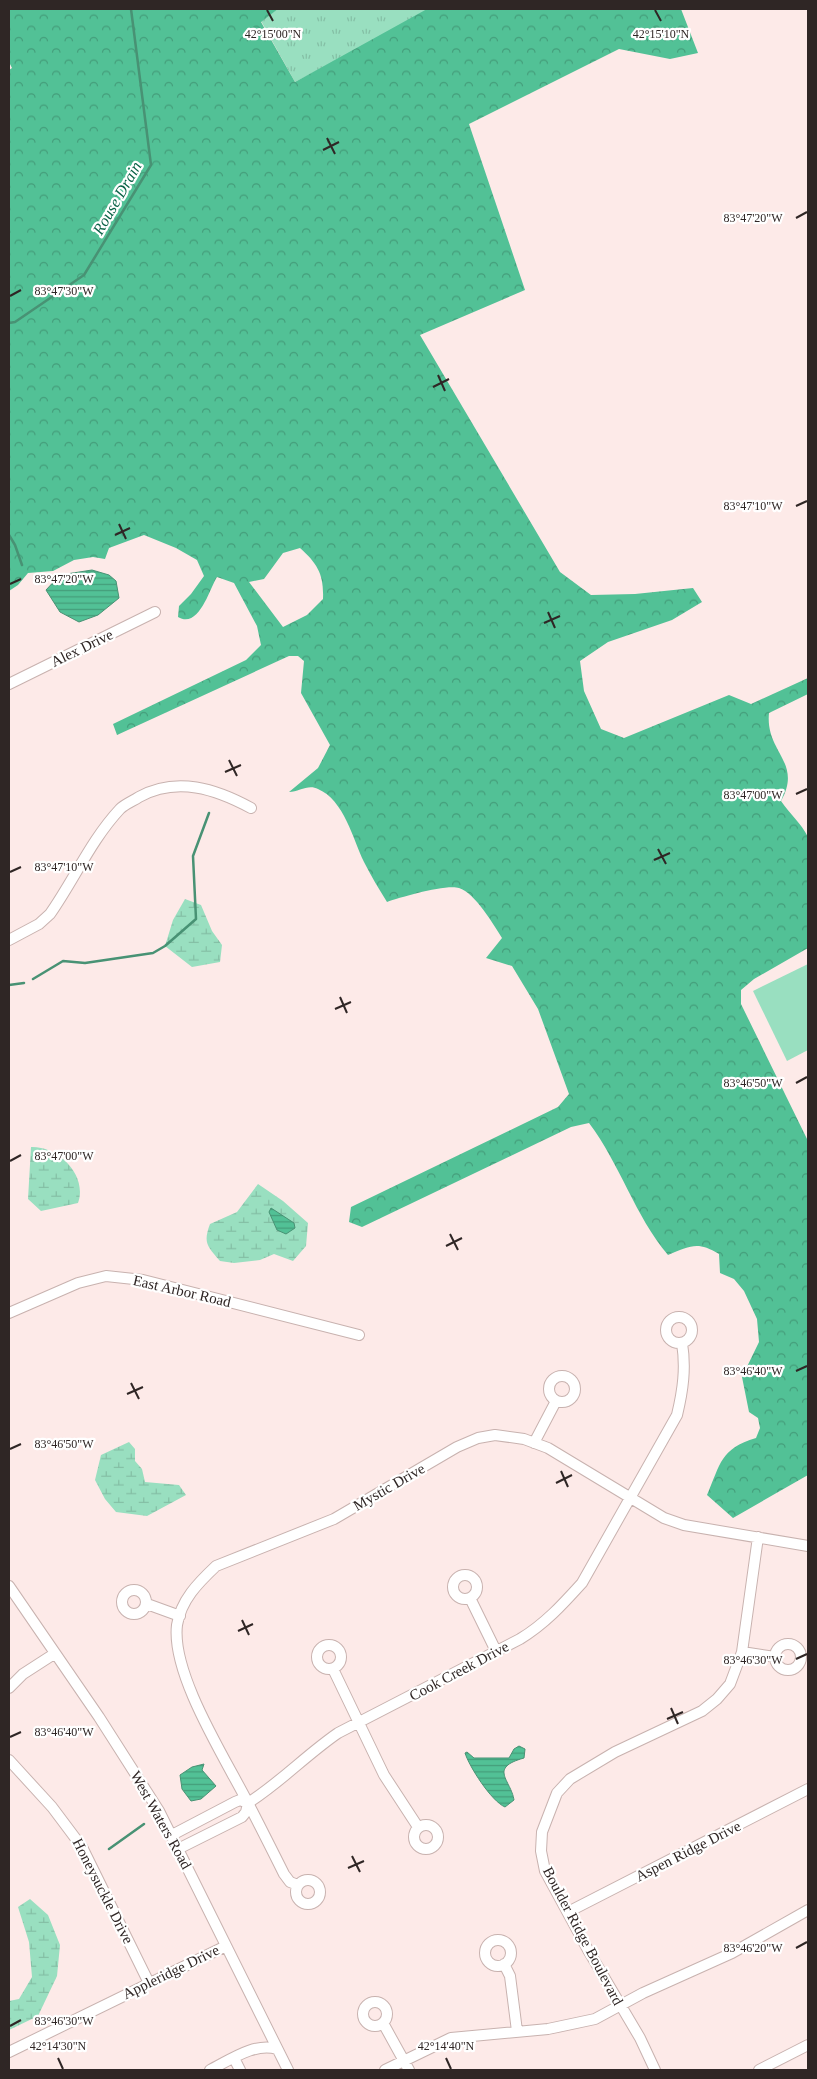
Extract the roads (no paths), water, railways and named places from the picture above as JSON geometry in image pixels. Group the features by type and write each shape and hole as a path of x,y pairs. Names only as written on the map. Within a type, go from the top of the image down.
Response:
{"street":[{"name":"Alex Drive","path":"9,684 155,612"},
{"path":"9,940 39,924 50,914 101,832 122,807 148,792 176,785 203,788 227,795 251,808"},
{"name":"East Arbor Road","path":"9,1313 78,1283 106,1276 144,1280 358,1335"},
{"name":"Cook Creek Drive","path":"178,1849 242,1817 246,1812 248,1803 298,1768 320,1746 358,1723 534,1630 563,1605 582,1583 678,1415 683,1389 684,1361 682,1343"},
{"path":"534,1443 556,1401"},
{"name":"Mystic Drive","path":"298,1885 290,1882 284,1874 198,1706 180,1660 177,1645 183,1604 190,1593 216,1566 334,1519 457,1447 478,1438 495,1435 510,1436 548,1448 664,1518 684,1525 808,1546"},
{"name":"Boulder Ridge Boulevard","path":"656,2070 640,2038 545,1871 541,1851 542,1832 557,1793 570,1779 588,1766 710,1705 730,1684 742,1652 758,1538"},
{"name":"West Waters Road","path":"9,1586 141,1780 172,1835 288,2070"},
{"path":"470,1598 496,1651"},
{"path":"146,1604 180,1616"},
{"path":"742,1652 775,1656"},
{"path":"9,1688 23,1674 54,1654"},
{"path":"333,1669 384,1776 418,1826"},
{"name":"Honeysuckle Drive","path":"9,1760 52,1807 82,1847 149,1983"},
{"name":"Aspen Ridge Drive","path":"568,1912 808,1789"},
{"name":"Cook Creek Drive","path":"172,1835 235,1802 240,1800 248,1803"},
{"path":"385,2070 406,2066 451,2038 580,2024 595,2019 620,2005 732,1953 808,1910"},
{"name":"Appleridge Drive","path":"9,2052 226,1946"},
{"path":"504,1964 510,1976 517,2031"},
{"path":"384,2023 406,2066"},
{"path":"256,2048 263,2040 267,2030"},
{"path":"759,2070 808,2045"},
{"path":"210,2070 256,2048 269,2046 277,2049"},
{"path":"234,2058 240,2070"}],"water":[{"path":"92,570 109,575 116,581 119,598 98,615 79,622 60,612 46,590 60,575"},
{"path":"271,1208 294,1223 295,1228 286,1234 277,1230 269,1212"},
{"path":"519,1746 525,1749 524,1758 513,1762 504,1770 504,1775 514,1800 505,1807 493,1798 481,1783 465,1753 467,1752 474,1758 509,1758 514,1749"},
{"path":"204,1764 202,1770 216,1786 201,1799 191,1801 182,1789 180,1775 192,1767"}],"waterway":[{"name":"Rouse Drain","path":"9,323 15,322 84,275 151,165 131,9"},
{"path":"9,535 15,545 22,565"},
{"path":"33,979 63,961 85,963 153,953 165,946 196,919 193,856 209,813"},
{"path":"9,985 24,983"},
{"path":"109,1849 144,1824"}]}
